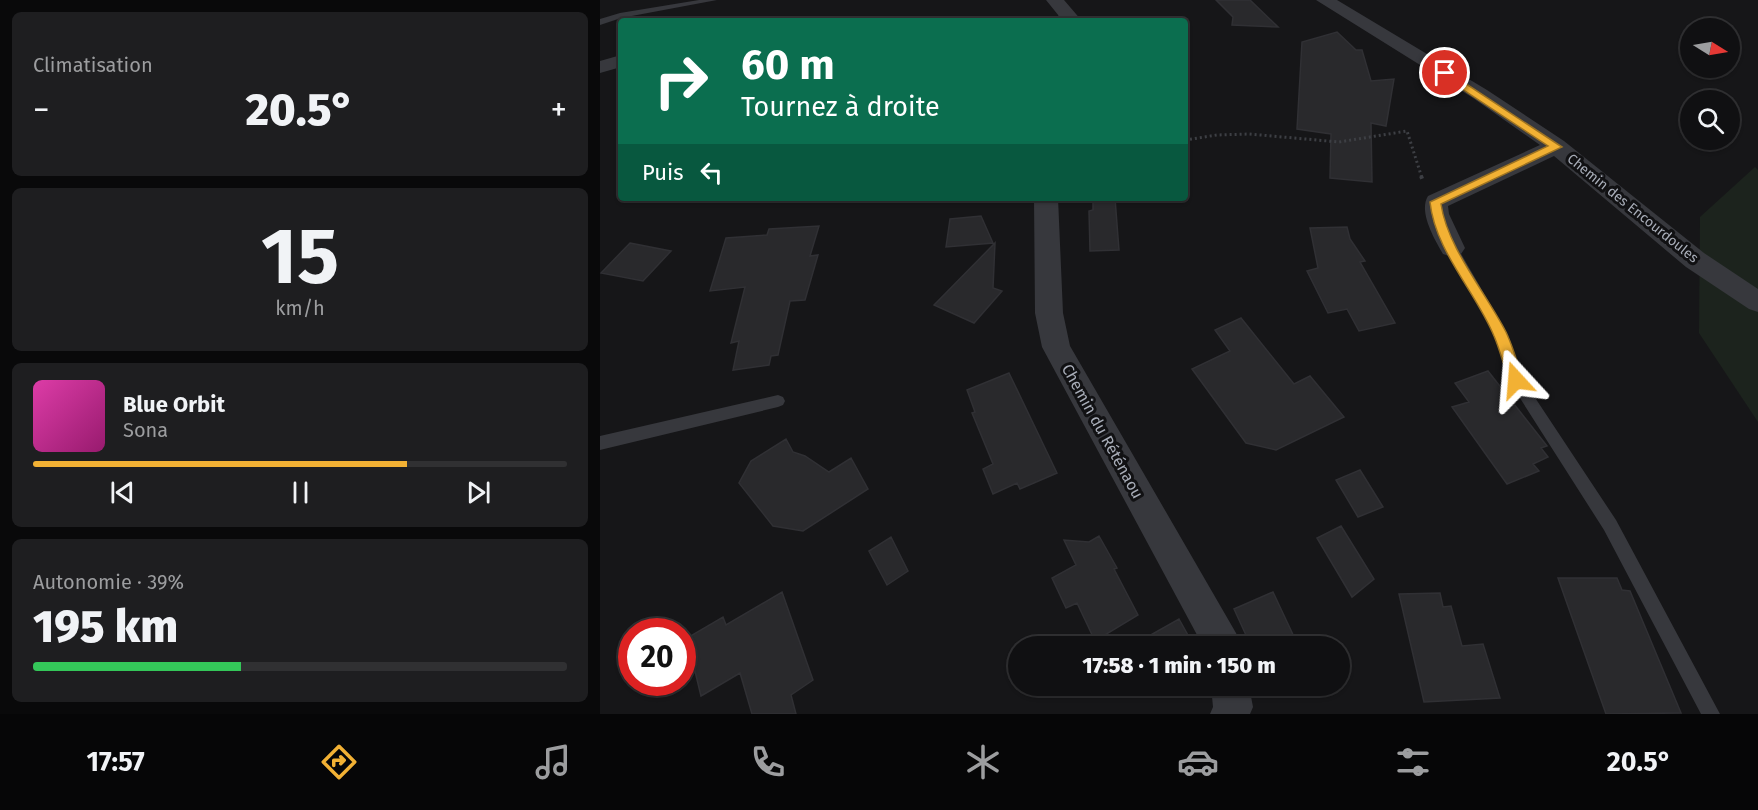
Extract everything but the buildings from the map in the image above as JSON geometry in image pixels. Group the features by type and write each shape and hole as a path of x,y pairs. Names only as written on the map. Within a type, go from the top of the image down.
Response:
{"street":[{"path":"1055,0 1064,18"},
{"name":"Chemin des Encourdoules","path":"1325,0 1480,94 1556,147 1695,260 1758,302"},
{"path":"600,66 618,62"},
{"path":"1452,248 1437,214 1436,202 1556,147"},
{"name":"Chemin du Réténaou","path":"1046,201 1048,313 1056,347 1217,636"},
{"path":"1230,714 1233,707 1231,696"}],"lane":[{"path":"600,22 620,16 713,0"},
{"path":"1452,248 1501,335 1516,380 1610,525 1711,714"},
{"path":"600,443 778,401"}],"path":[{"path":"1188,140 1217,135 1249,134 1339,142 1407,131 1421,178 1436,202"}],"shaded area":[{"path":"1755,167 1758,170 1758,422 1699,333 1700,217"}],"route":[{"path":"1445,73 1480,94 1556,147 1436,202 1437,214 1452,248 1501,335 1516,380"}]}
